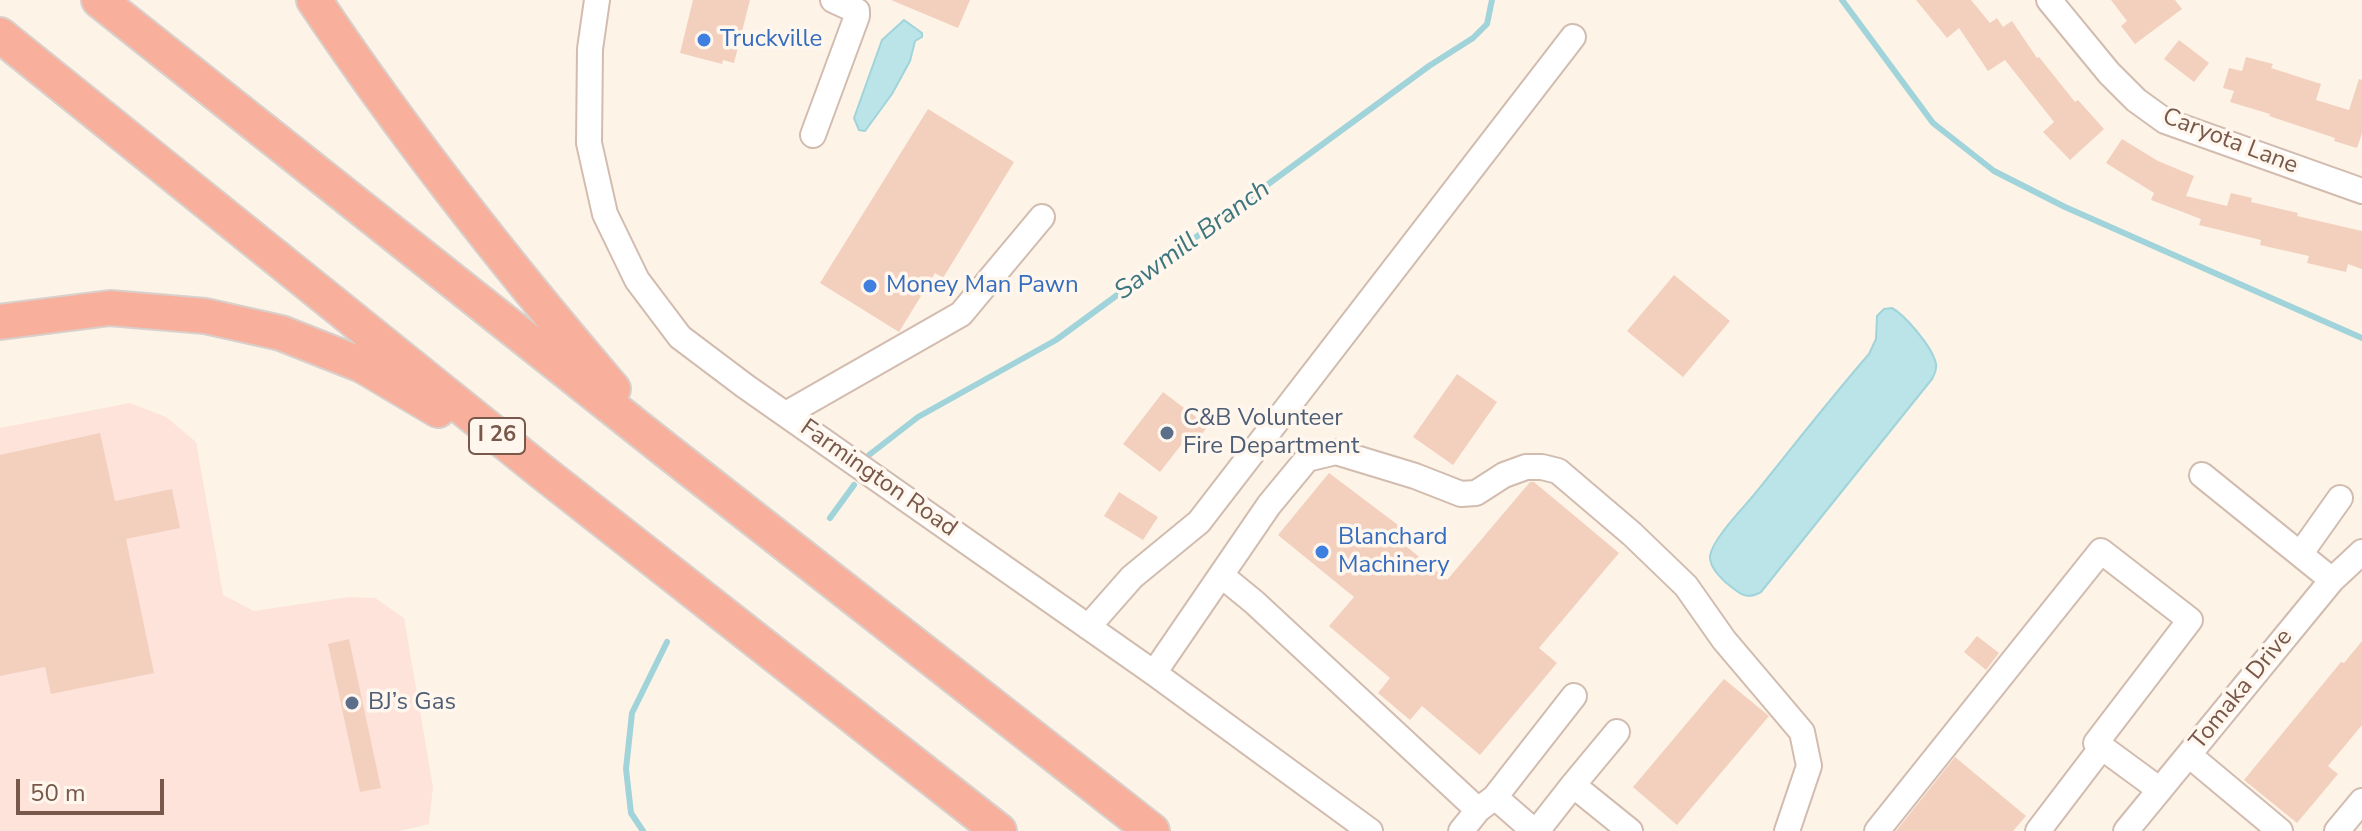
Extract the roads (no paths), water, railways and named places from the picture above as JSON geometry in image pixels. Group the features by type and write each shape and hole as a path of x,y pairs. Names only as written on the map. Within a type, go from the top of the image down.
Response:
{"highway":[{"path":"99,0 1152,831"},
{"path":"314,0 449,190 535,298 662,447"},
{"name":"I 26","path":"0,35 541,471 999,831"},
{"path":"0,322 110,308 205,316 281,333 362,365 541,471"}],"street":[{"name":"Farmington Road","path":"597,0 590,49 589,143 605,214 637,280 680,337 1154,673 1370,831"},
{"path":"813,135 857,16 857,11 833,0"},
{"name":"Caryota Lane","path":"2049,0 2109,73 2136,100 2165,121 2362,191"},
{"path":"1088,627 1132,577 1199,522 1573,37"},
{"path":"786,414 961,314 1042,217"},
{"path":"1154,673 1269,505 1307,459 1336,452 1415,476 1461,494 1476,493 1504,475 1526,467 1542,467 1558,471 1632,534 1686,586 1724,640 1802,732 1809,766 1787,831"},
{"path":"2202,475 2332,580"},
{"path":"2301,553 2340,498"},
{"path":"1877,831 2101,551 2190,620 2096,743 2160,790"},
{"name":"Tomaka Drive","path":"2126,831 2332,580 2362,552"},
{"path":"1221,575 1486,804 1535,831 1617,732"},
{"path":"1461,831 1574,696"},
{"path":"2038,831 2102,747"},
{"path":"2189,755 2280,831"},
{"path":"1573,785 1630,831"},
{"path":"2337,831 2362,801"}],"water":[{"path":"904,20 922,33 922,37 915,41 910,61 892,94 865,131 859,130 854,118 882,40"},
{"path":"1892,308 1910,324 1932,354 1936,365 1932,379 1761,592 1750,596 1741,594 1715,570 1710,561 1712,549 1728,525 1869,354 1876,339 1877,316 1884,309"}],"waterway":[{"name":"Sawmill Branch","path":"869,455 918,417 1056,340 1429,66 1473,38 1487,24 1492,0"},
{"path":"1842,0 1933,123 1994,171 2065,207 2362,338"},
{"name":"Sawmill Branch","path":"830,518 854,485"},
{"name":"Sawmill Branch","path":"643,831 631,813 626,769 632,713 667,642"}],"place":[{"name":"Truckville","path":"704,40"},
{"name":"Money Man Pawn","path":"870,286"},
{"name":"C&B Volunteer Fire Department","path":"1167,433"},
{"name":"Blanchard Machinery","path":"1322,552"},
{"name":"BJ’s Gas","path":"352,703"}]}
